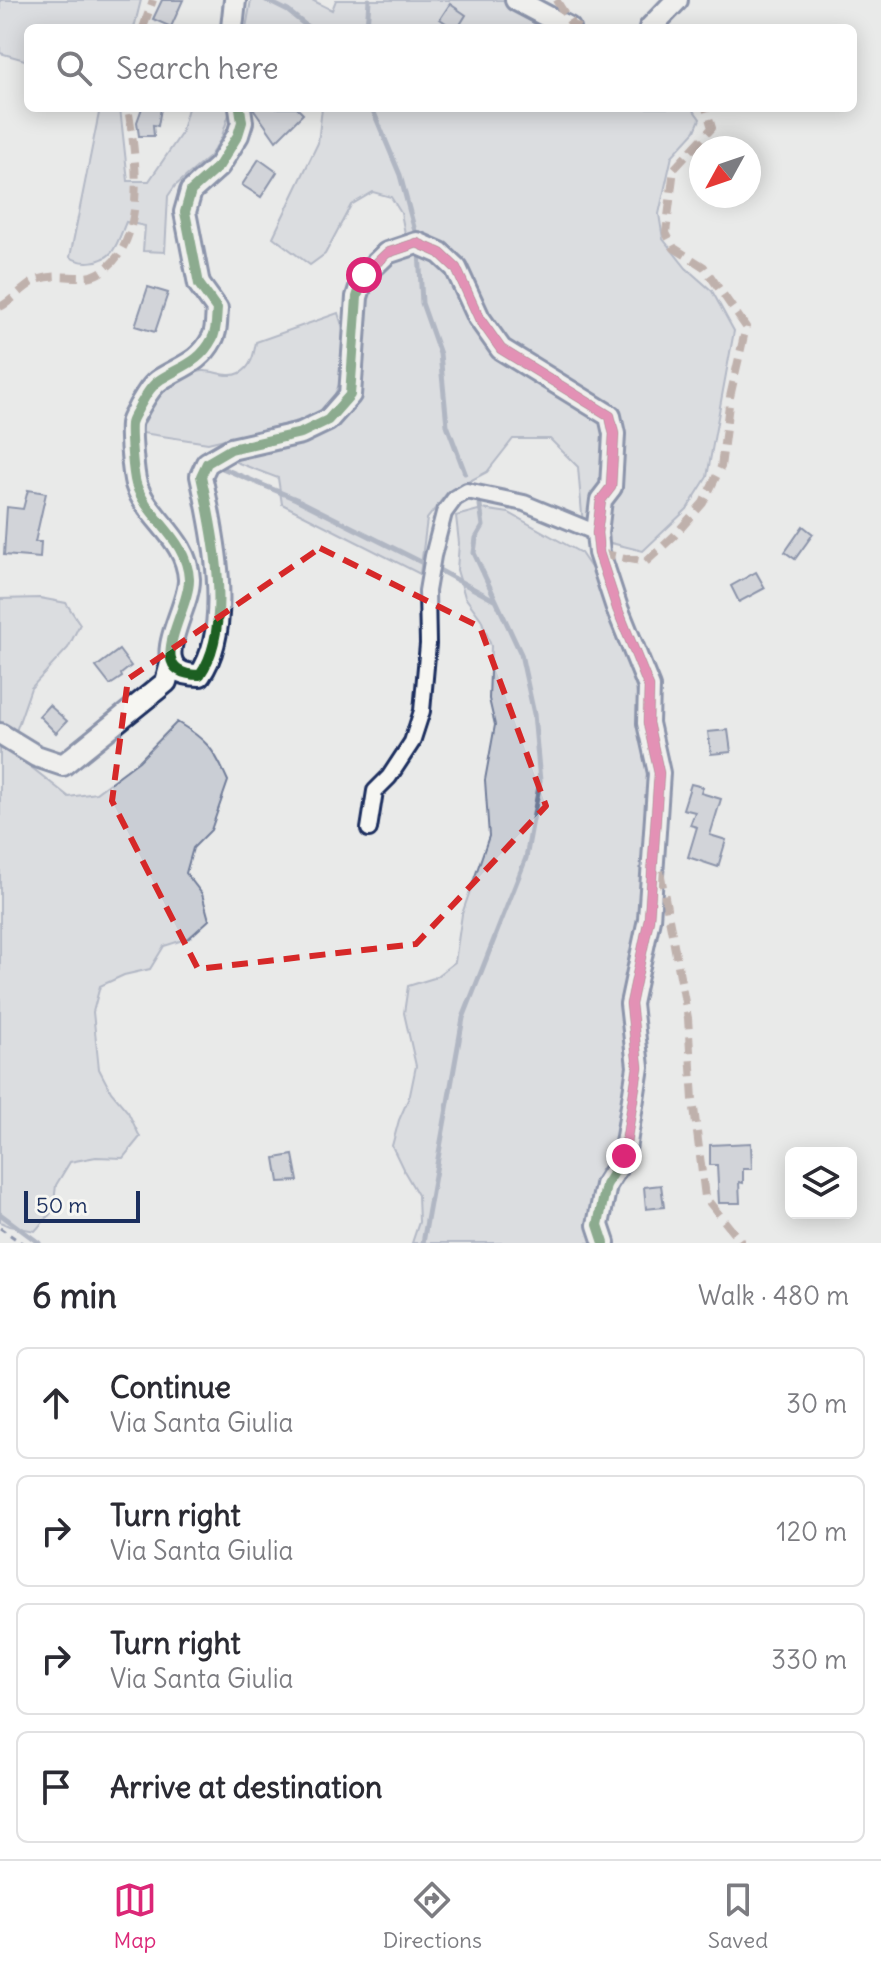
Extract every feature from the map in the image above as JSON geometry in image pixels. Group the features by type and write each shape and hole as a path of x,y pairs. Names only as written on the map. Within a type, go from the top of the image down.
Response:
{"street":[{"path":"232,24 235,0"},
{"path":"516,0 560,24"},
{"path":"540,0 563,24"},
{"path":"654,24 677,0"},
{"path":"0,734 36,756 63,765 166,682 171,663 169,647 185,605 189,580 186,561 177,544 136,484 131,423 147,393 159,380 198,361 214,336 217,309 199,284 185,212 191,191 219,166 238,135 242,122 241,112"},
{"path":"171,663 177,671 186,675 200,675 210,661 218,610 214,532 201,476 207,463 231,449 301,433 328,420 350,395 357,297 364,275 387,253 417,243 440,253 456,268 479,318 501,349 610,416 614,434 611,487 601,500 597,533 599,553 649,687 648,723 659,773 649,919 631,1004 638,1067 624,1156 606,1185 598,1225 604,1243"},
{"path":"369,829 375,791 389,777 412,742 422,711 428,644 427,591 444,513 455,498 467,491 524,503 597,533"}],"path":[{"path":"0,1228 22,1243"}],"highlighted area":[{"path":"320,548 480,627 546,806 416,944 198,969 112,801 128,679"}],"shaded area":[{"path":"0,0 141,0 135,24 24,24 24,60 0,53"},
{"path":"251,0 312,0 332,10 336,0 504,0 535,24 247,24"},
{"path":"99,112 120,112 128,181 149,181 181,134 187,112 230,112 221,139 209,157 175,186 168,196 165,252 143,251 145,226 126,222 108,256 86,262 70,257"},
{"path":"322,112 695,112 700,119 695,131 672,156 659,214 663,239 686,268 712,291 734,331 707,477 687,509 643,551 611,543 583,526 578,467 550,439 513,439 487,472 447,493 427,519 420,574 282,504 278,478 233,461 235,456 282,448 314,438 341,422 352,411 360,389 365,323 373,283 385,268 409,254 401,213 391,197 373,192 351,205 325,254 310,265 273,237 318,143"},
{"path":"338,313 347,341 342,378 325,409 307,419 208,443 142,433 148,411 170,384 203,371 231,375 240,373 250,363 256,342"},
{"path":"482,509 509,513 581,553 596,575 636,688 650,780 640,917 627,975 631,1060 616,1153 599,1175 591,1213 596,1243 412,1243 419,1222 418,1195 392,1146 410,1095 416,1066 404,1013 408,986 434,978 455,962 462,914 489,836 485,780 495,725 489,699 491,646 481,619 465,597 457,570 459,543 456,516"},
{"path":"40,598 66,603 80,624 68,648 31,688 14,737 26,763 69,797 96,793 139,761 177,722 208,746 228,781 211,830 193,848 186,873 202,894 209,920 189,938 164,946 150,969 124,975 100,986 93,1012 99,1069 111,1092 128,1112 140,1137 123,1158 96,1157 70,1162 56,1185 53,1211 35,1231 0,1222 0,599"}],"building":[{"path":"162,0 183,0 172,24 153,19"},
{"path":"450,4 466,15 460,24 447,24 440,19"},
{"path":"141,112 160,112 158,126 153,125 154,136 139,136 137,122"},
{"path":"256,112 301,112 303,114 276,141"},
{"path":"259,159 277,172 261,197 242,185"},
{"path":"148,287 168,293 155,332 135,326"},
{"path":"28,490 46,493 35,542 41,542 40,558 4,555 7,507 23,509"},
{"path":"803,526 813,534 795,559 785,552"},
{"path":"756,572 765,588 739,602 731,586"},
{"path":"119,650 131,666 110,685 96,667"},
{"path":"49,705 67,721 56,733 39,716"},
{"path":"728,730 731,752 711,754 708,732"},
{"path":"691,784 703,787 701,793 721,799 710,835 726,840 718,867 688,857 697,827 690,825 695,812 683,809"},
{"path":"751,1143 752,1169 743,1169 743,1183 739,1182 740,1203 719,1203 717,1165 710,1165 710,1145"},
{"path":"293,1155 298,1181 279,1182 275,1158"},
{"path":"661,1185 664,1207 646,1209 644,1187"}],"waterway":[{"path":"266,0 288,11 304,24"},
{"path":"367,24 369,0"},
{"path":"374,112 400,175 416,235"},
{"path":"419,251 422,303 440,354 447,425 465,473"},
{"path":"215,465 296,499 423,563"},
{"path":"423,1243 463,1018 526,858 540,781 534,714 521,654 474,553 476,538 483,526 480,505"},
{"path":"439,570 494,600"},
{"path":"0,1214 39,1243"}],"marked path":[{"path":"144,24 153,0"},
{"path":"556,0 571,24"},
{"path":"0,307 40,279 93,276 115,260 126,242 135,198 136,174 129,112"},
{"path":"599,553 646,562 703,503 721,467 730,397 746,327 704,267 674,248 666,233 674,169 712,128 707,112"},
{"path":"660,871 688,1018 693,1100 705,1197 742,1243"}],"cycle path":[{"path":"241,112 242,122 238,135 219,166 191,191 185,212 199,284 217,309 214,336 196,358 154,384 131,424 136,484 187,565 187,592 170,653 173,664 182,672 200,675 210,655 216,631 218,578 201,476 207,463 231,449 301,433 328,420 350,395 357,297 364,275 387,253 417,243 440,253 456,268 479,318 501,349 610,416 614,434 611,487 601,500 597,533 599,553 649,687 648,723 659,773 649,919 631,1004 638,1067 624,1156 606,1185 598,1225 604,1243"}],"route":[{"path":"364,275 387,253 417,243 440,253 456,268 479,318 501,349 610,416 614,434 611,487 601,500 597,533 599,553 649,687 648,723 659,773 649,919 631,1004 638,1067 624,1156"}]}
